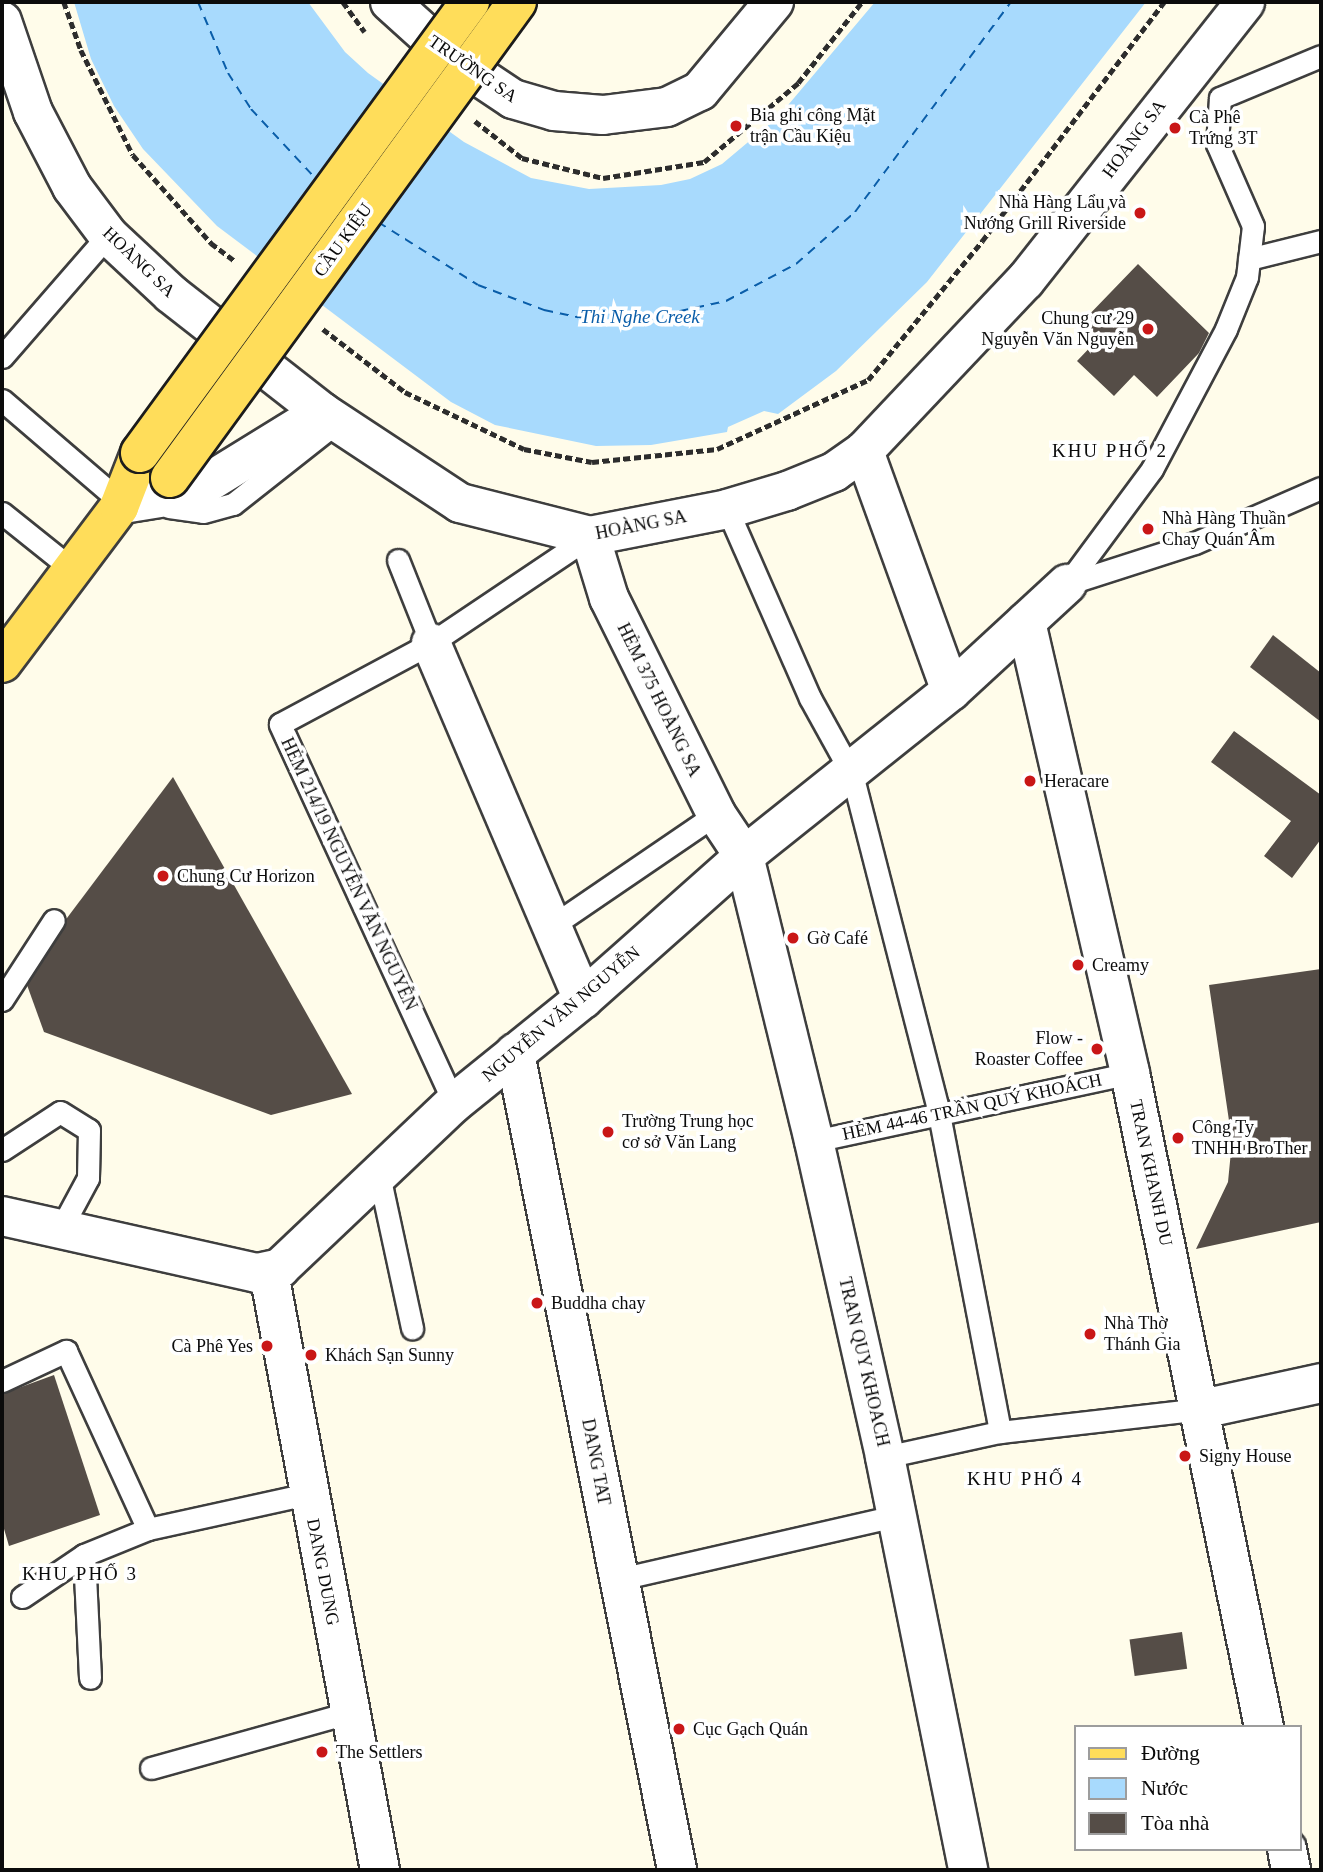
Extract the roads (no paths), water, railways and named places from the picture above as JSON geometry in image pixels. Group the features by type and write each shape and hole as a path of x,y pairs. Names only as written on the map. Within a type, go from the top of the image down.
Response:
{"main road":[{"path":"2,663 72,569 126,504 140,453 470,2"},
{"name":"CẦU KIỆU","path":"126,504 170,478 517,2"}],"street":[{"name":"TRƯỜNG SA","path":"390,2 453,59 513,99 544,110 591,114 648,111 693,95 766,5"},
{"name":"HOÀNG SA","path":"5,47 50,149 108,235 171,295 329,417 460,503 590,536 727,509 834,472 864,451 1025,281 1245,2"},
{"path":"126,504 191,494 329,417"},
{"path":"864,451 951,691"},
{"name":"HẺM 375 HOÀNG SA","path":"590,536 609,598 716,814 744,856"},
{"name":"NGUYỄN VĂN NGUYỄN","path":"269,1273 280,1268 454,1103 583,999 744,856 852,774 951,691 1067,584"},
{"name":"TRAN KHANH DU","path":"1026,622 1130,1073 1202,1409 1264,1725"},
{"path":"431,643 583,999"},
{"name":"TRAN QUY KHOACH","path":"744,856 814,1141 885,1457 968,1870"},
{"name":"DANG TAT","path":"514,1053 677,1870"},
{"path":"2,1216 269,1273"},
{"name":"DANG DUNG","path":"269,1273 307,1494 380,1870"},
{"path":"1202,1409 1321,1383"},
{"path":"1287,1851 1291,1870"}],"lane":[{"path":"1220,98 1321,56"},
{"path":"1067,584 1152,469 1226,329 1247,277 1253,226 1217,144 1220,98 1200,59"},
{"path":"2,357 108,235"},
{"path":"1249,259 1321,241"},
{"path":"2,400 126,504"},
{"path":"1067,584 1195,543 1321,488"},
{"path":"727,509 810,698 852,774 939,1114 1000,1432"},
{"path":"2,513 72,569"},
{"name":"HẺM 214/19 NGUYỄN VĂN NGUYỄN","path":"454,1103 280,724 431,643 590,536"},
{"path":"398,560 431,643"},
{"path":"552,926 716,814"},
{"path":"2,1000 54,920"},
{"name":"HẺM 44-46 TRẦN QUÝ KHOÁCH","path":"814,1141 1130,1073"},
{"path":"2,1150 60,1112 89,1130 88,1178 60,1230"},
{"path":"379,1175 412,1328"},
{"path":"2,1381 66,1350 148,1529"},
{"path":"885,1457 1000,1432 1202,1409"},
{"path":"22,1597 84,1555 148,1529 307,1494"},
{"path":"620,1579 895,1516"},
{"path":"84,1555 90,1678"},
{"path":"151,1768 351,1712"}],"water":[{"name":"Thi Nghe Creek","path":"74,2 308,2 345,52 368,73 464,142 531,178 589,189 661,185 690,179 722,164 778,117 875,2 1146,2 927,282 836,371 778,414 764,411 728,427 727,432 651,445 596,446 495,425 451,402 217,226 143,149 114,106 91,59"}],"place":[{"name":"Bia ghi công Mặt trận Cầu Kiệu","path":"736,126"},
{"name":"Cà Phê Trứng 3T","path":"1175,128"},
{"name":"Nhà Hàng Lẩu và Nướng Grill Riverside","path":"1140,213"},
{"name":"Chung cư 29 Nguyễn Văn Nguyễn","path":"1148,329"},
{"name":"Nhà Hàng Thuần Chay Quán Âm","path":"1148,529"},
{"name":"Heracare","path":"1030,781"},
{"name":"Chung Cư Horizon","path":"163,876"},
{"name":"Gờ Café","path":"793,938"},
{"name":"Creamy","path":"1078,965"},
{"name":"Flow - Roaster Coffee","path":"1097,1049"},
{"name":"Trường Trung học cơ sở Văn Lang","path":"608,1132"},
{"name":"Công Ty TNHH BroTher","path":"1178,1138"},
{"name":"Buddha chay","path":"537,1303"},
{"name":"Nhà Thờ Thánh Gia","path":"1090,1334"},
{"name":"Cà Phê Yes","path":"267,1346"},
{"name":"Khách Sạn Sunny","path":"311,1355"},
{"name":"Signy House","path":"1185,1456"},
{"name":"Cục Gạch Quán","path":"679,1729"},
{"name":"The Settlers","path":"322,1752"}],"district":[{"name":"KHU PHỐ 2","path":"1110,451"},
{"name":"KHU PHỐ 4","path":"1025,1479"},
{"name":"KHU PHỐ 3","path":"80,1574"}]}
